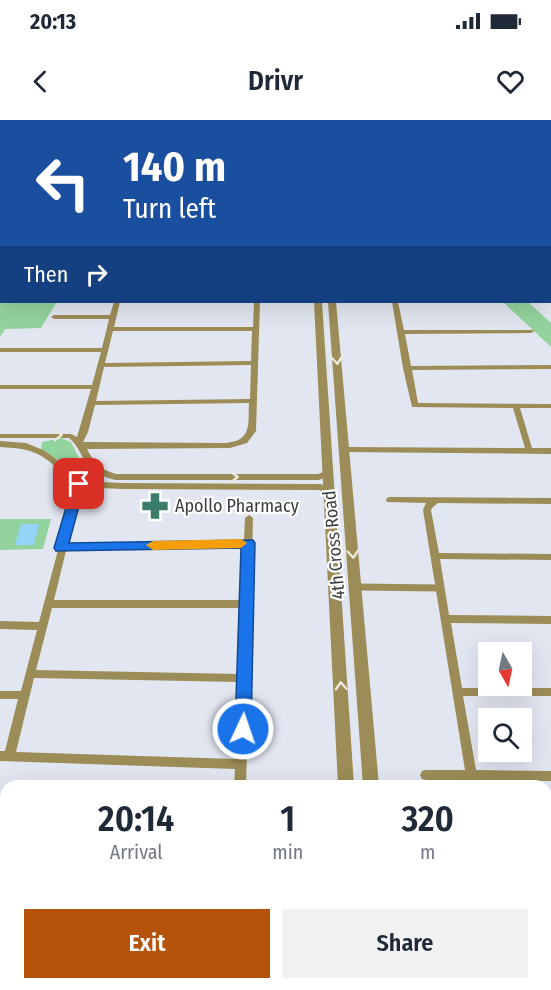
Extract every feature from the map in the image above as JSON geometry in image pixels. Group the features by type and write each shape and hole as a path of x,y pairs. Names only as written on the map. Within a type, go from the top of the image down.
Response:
{"street":[{"path":"80,444 117,303"},
{"path":"80,444 238,445 248,440 252,431 257,303"},
{"name":"4th Cross Road","path":"318,303 346,780"},
{"name":"4th Cross Road","path":"332,303 371,780"},
{"path":"395,303 415,405 551,406"},
{"path":"54,316 113,317"},
{"path":"110,329 255,329"},
{"path":"400,332 531,331"},
{"path":"2,350 105,350"},
{"path":"101,365 254,363"},
{"path":"407,368 551,367"},
{"path":"0,387 94,387"},
{"path":"91,403 253,401"},
{"path":"516,406 529,450"},
{"path":"0,436 71,436 80,444 86,460 96,469 115,477 321,487 329,493"},
{"path":"26,447 31,436"},
{"path":"0,444 26,447 52,460 71,480 79,484 108,486 211,482 319,477 328,473"},
{"path":"345,450 551,451"},
{"path":"108,486 115,477"},
{"path":"79,484 24,695 5,756 241,764"},
{"path":"390,500 551,501"},
{"path":"436,500 429,505 427,510 471,775"},
{"path":"331,517 342,527 350,518"},
{"path":"240,780 249,518"},
{"path":"61,548 248,543"},
{"path":"434,556 551,557"},
{"path":"356,587 440,588"},
{"path":"46,604 247,604"},
{"path":"445,619 551,620"},
{"path":"0,625 41,626"},
{"path":"29,674 245,678"},
{"path":"457,692 551,692"},
{"path":"0,695 24,695"},
{"path":"354,714 360,715 367,728 365,739 350,741 343,727 354,714"},
{"path":"426,775 551,776"}],"green space":[{"path":"0,303 56,303 41,328 5,329 0,337"},
{"path":"504,303 529,303 551,323 551,347"},
{"path":"61,438 71,442 84,468 104,481 75,476 41,449 42,442"},
{"path":"0,519 51,519 43,549 0,550"}],"water":[{"path":"21,524 39,524 34,545 15,545"}],"slow traffic":[{"path":"153,545 241,543"}],"place":[{"name":"Apollo Pharmacy","path":"155,506"}],"route":[{"path":"79,484 61,548 248,543 243,729"}]}
